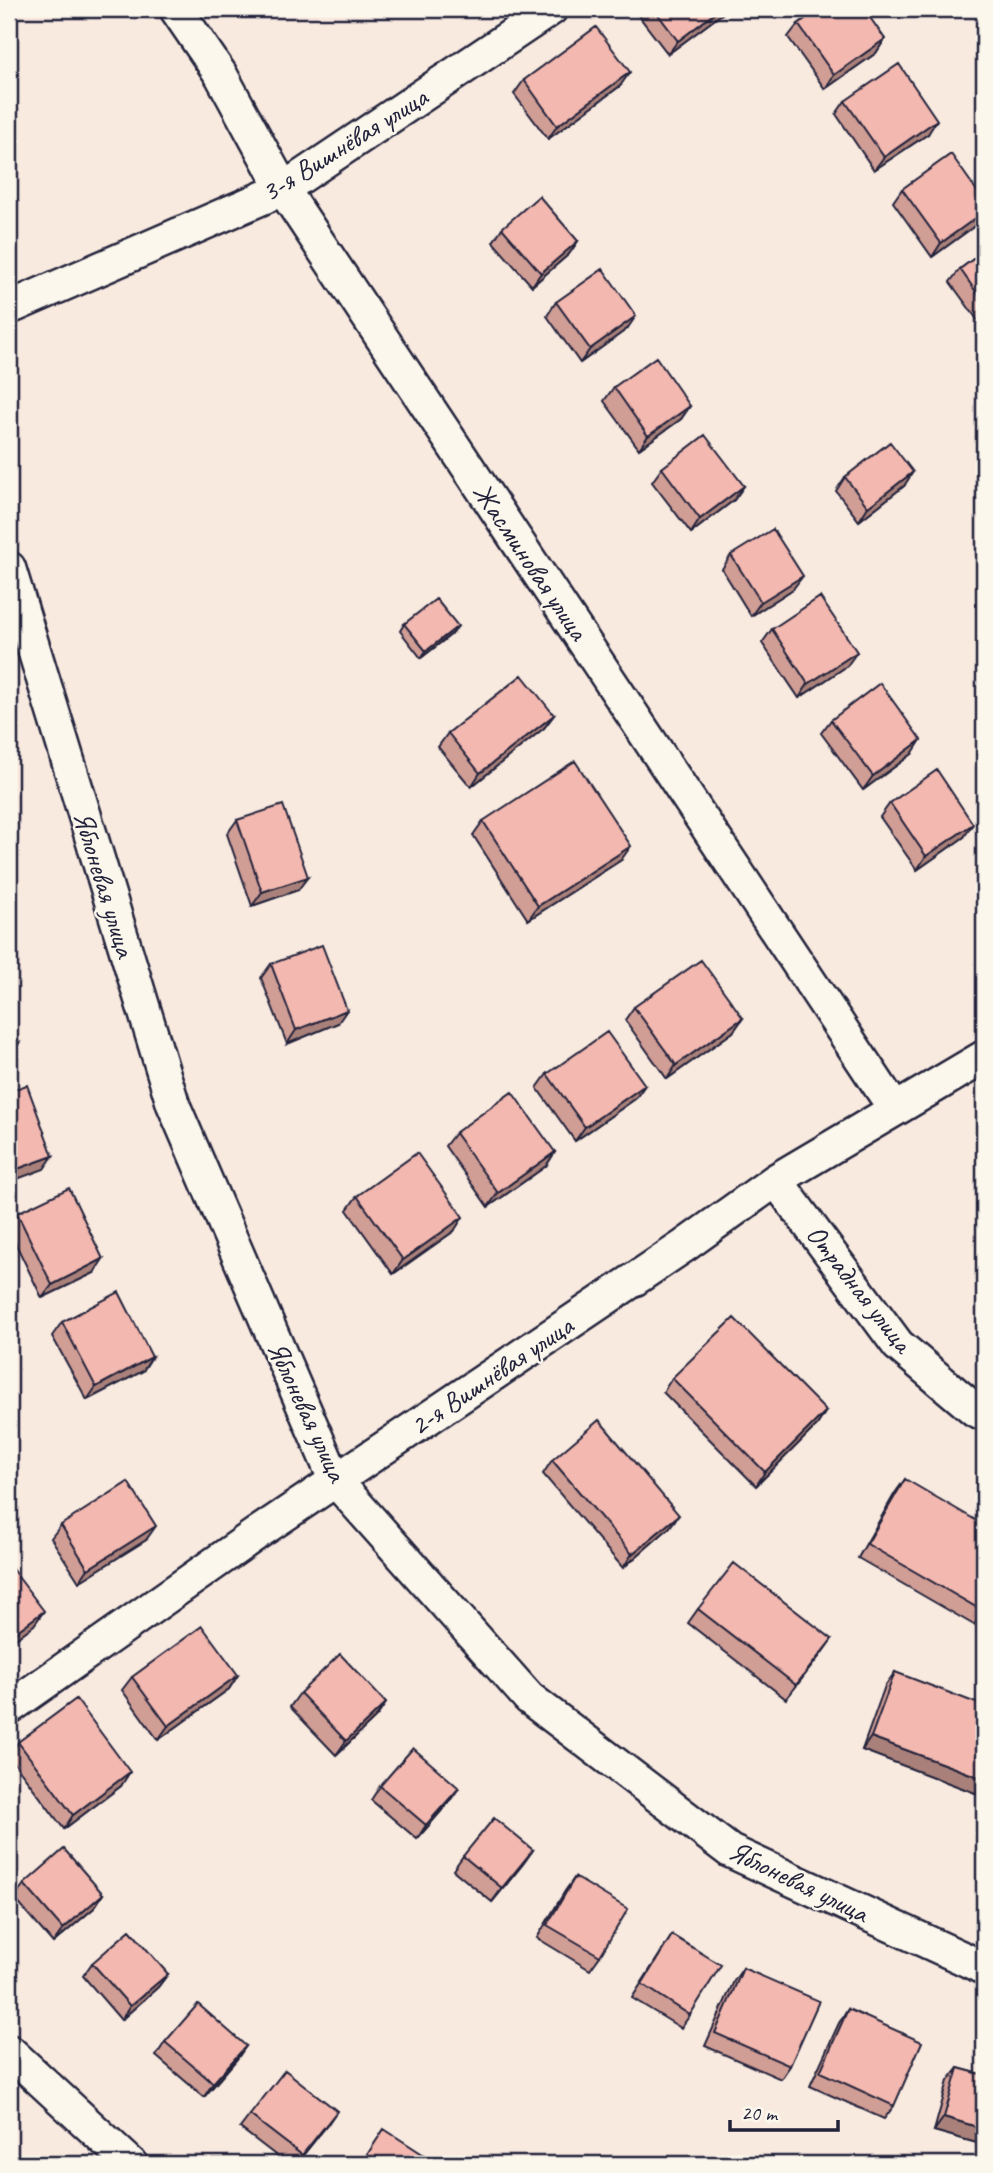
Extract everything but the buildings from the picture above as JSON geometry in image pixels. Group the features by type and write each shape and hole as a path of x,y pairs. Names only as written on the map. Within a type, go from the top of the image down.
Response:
{"street":[{"name":"Жасминовая улица","path":"176,9 221,75 283,189 894,1108"},
{"name":"3-я Вишнёвая улица","path":"9,308 283,189 551,9"},
{"name":"Яблоневая улица","path":"9,568 173,1104 335,1480 529,1698 730,1851 984,1968"},
{"name":"2-я Вишнёвая улица","path":"9,1709 335,1480 662,1261 776,1180 984,1057"},
{"name":"Отрадная улица","path":"776,1180 898,1345 975,1410 984,1414"},
{"path":"9,2051 131,2164"}]}
